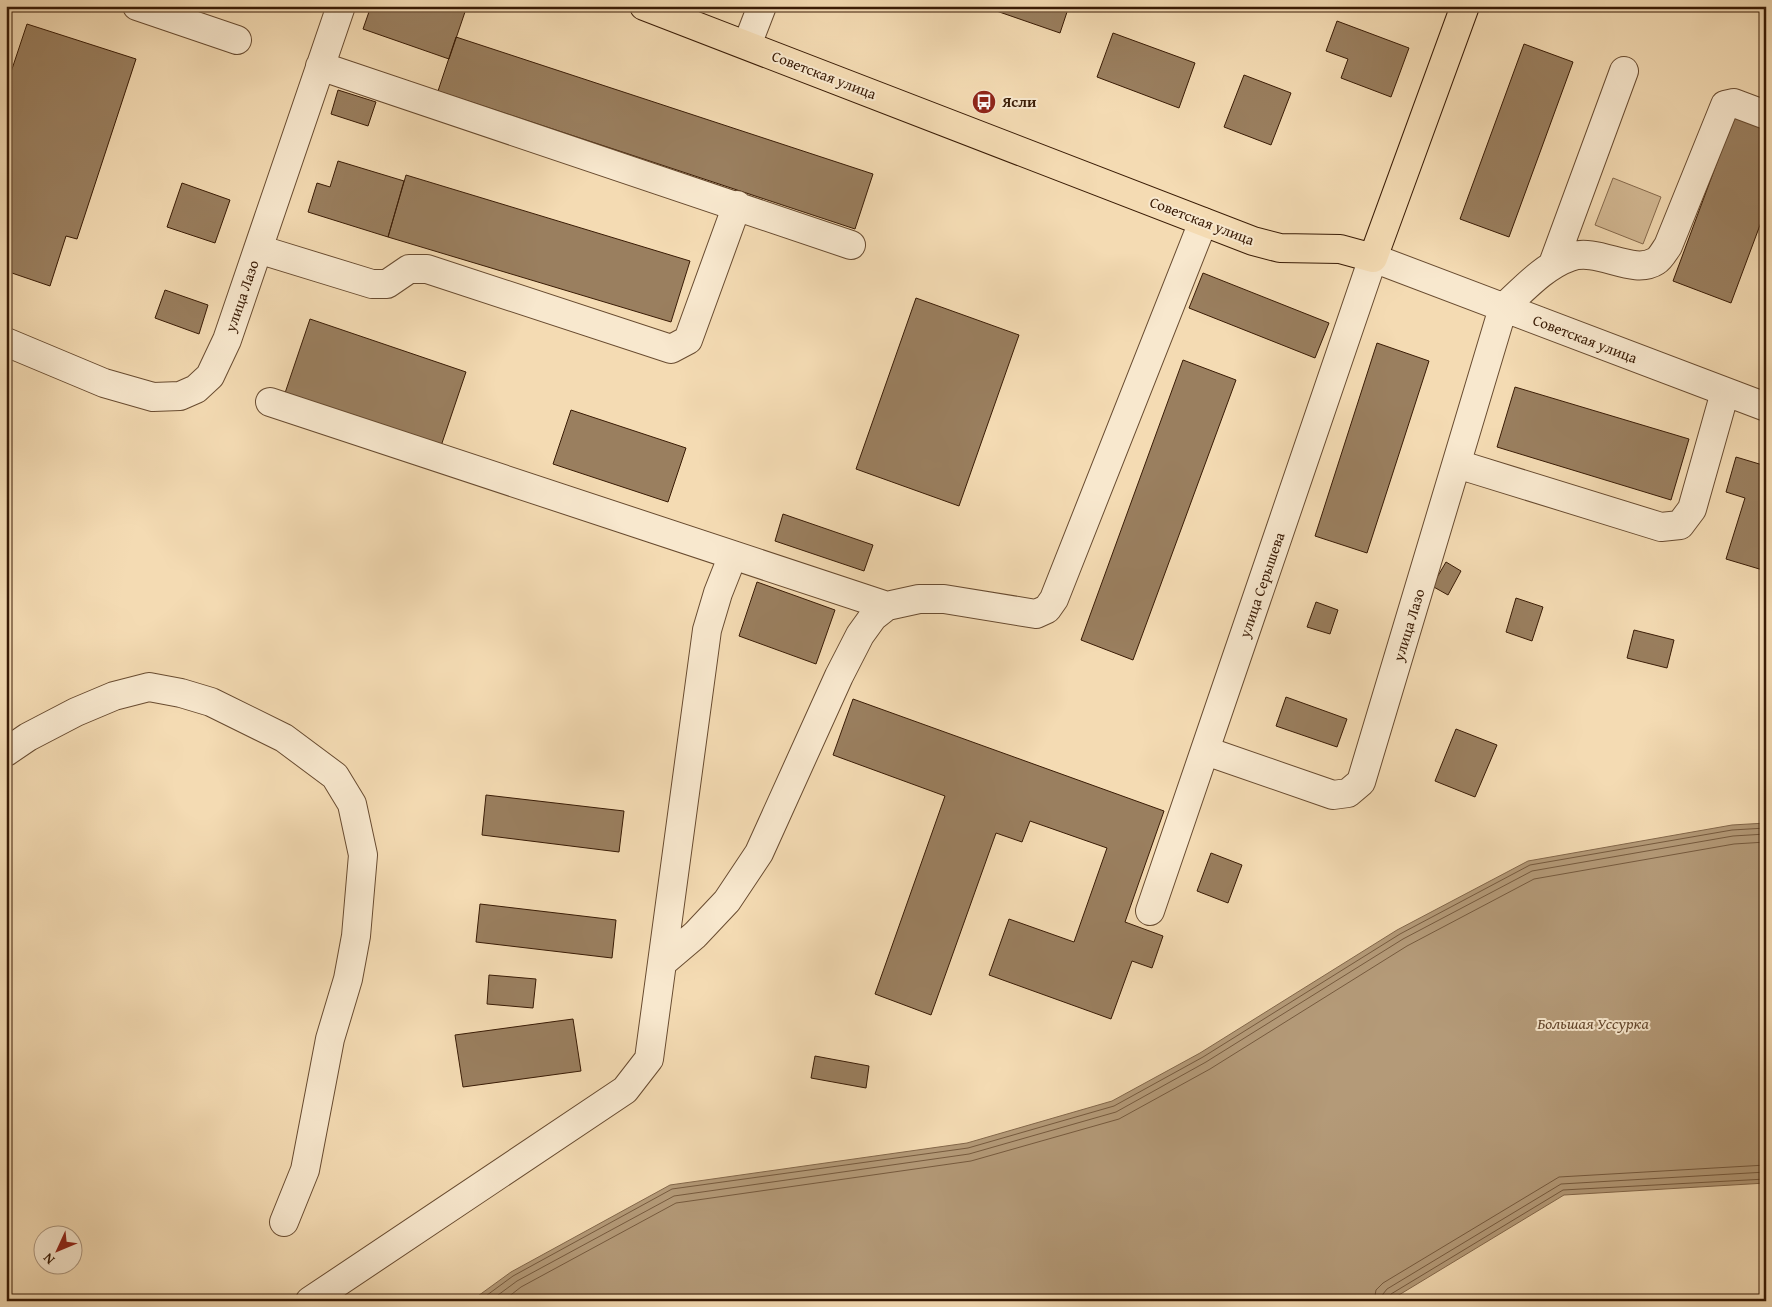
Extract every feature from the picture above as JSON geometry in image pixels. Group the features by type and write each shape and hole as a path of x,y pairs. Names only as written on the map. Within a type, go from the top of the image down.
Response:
{"main road":[{"name":"Советская улица","path":"644,6 1254,241 1280,248 1340,249 1373,258"},
{"path":"1373,258 1465,6"}],"street":[{"path":"137,6 237,40"},
{"name":"улица Лазо","path":"6,342 104,383 153,397 180,396 196,389 210,376 227,340 341,6"},
{"path":"747,45 762,6"},
{"path":"320,66 851,245"},
{"path":"1553,264 1624,71"},
{"path":"1503,308 1553,264 1571,256 1587,254 1642,266 1657,261 1668,246 1725,105 1734,103 1766,115"},
{"path":"258,249 372,284 387,284 409,269 427,269 671,349 688,340 737,205"},
{"path":"662,963 727,902 760,853 822,712 860,635 872,617 887,606 919,599 944,599 1036,614 1047,609 1054,599 1203,222"},
{"name":"Советская улица","path":"1373,258 1766,407"},
{"name":"улица Серышева","path":"1150,911 1373,258"},
{"name":"улица Лазо","path":"1206,751 1333,795 1348,793 1361,782 1503,308"},
{"path":"1457,464 1660,527 1680,525 1692,509 1725,392"},
{"path":"270,402 887,606"},
{"path":"310,1301 625,1090 649,1059 708,630 718,593 733,556"},
{"path":"6,752 28,737 76,712 114,696 149,687 181,693 211,702 284,738 335,776 352,804 363,855 356,936 348,979 330,1039 305,1170 284,1222"}],"shaded area":[{"path":"1613,178 1661,197 1643,244 1595,225"}],"water":[{"name":"Большая Уссурка","path":"1766,823 1766,1183 1564,1195 1389,1301 471,1301 511,1272 670,1185 967,1143 1112,1101 1200,1053 1397,930 1528,861 1732,825"}],"building":[{"path":"371,6 467,6 449,59 363,29"},
{"path":"982,6 1069,6 1060,33"},
{"path":"1337,21 1409,48 1391,97 1341,78 1348,59 1326,51"},
{"path":"27,24 136,59 77,239 66,236 50,286 6,271 6,87"},
{"path":"1113,33 1195,63 1179,108 1097,77"},
{"path":"456,37 873,174 855,229 438,91"},
{"path":"1524,44 1573,62 1509,237 1460,219"},
{"path":"1244,75 1291,93 1271,145 1224,127"},
{"path":"338,90 376,102 368,126 331,114"},
{"path":"1735,114 1766,126 1766,209 1731,303 1673,281"},
{"path":"338,161 404,181 388,237 308,212 317,183 330,187"},
{"path":"406,175 690,261 671,322 388,237"},
{"path":"182,183 230,200 215,243 167,227"},
{"path":"1203,273 1329,323 1315,358 1189,308"},
{"path":"165,290 208,305 199,334 155,318"},
{"path":"916,298 1019,335 959,506 856,469"},
{"path":"310,319 466,372 440,449 284,396"},
{"path":"1377,343 1429,361 1367,553 1315,536"},
{"path":"1183,360 1236,380 1133,660 1081,640"},
{"path":"1515,387 1689,439 1671,500 1497,447"},
{"path":"571,410 686,448 668,502 553,464"},
{"path":"1736,457 1766,466 1766,571 1726,559 1745,498 1726,492"},
{"path":"783,514 873,545 864,571 775,541"},
{"path":"1446,562 1461,571 1448,595 1432,586"},
{"path":"757,582 835,610 816,664 739,636"},
{"path":"1516,598 1543,607 1532,641 1506,632"},
{"path":"1316,602 1338,610 1330,634 1307,627"},
{"path":"1634,630 1674,640 1667,668 1627,658"},
{"path":"1286,697 1347,719 1337,747 1276,726"},
{"path":"853,699 1164,811 1125,922 1163,936 1152,968 1132,961 1111,1019 989,975 1009,919 1074,942 1107,848 1030,821 1022,842 996,833 931,1015 875,994 945,796 833,755"},
{"path":"1456,729 1497,745 1475,797 1435,781"},
{"path":"486,795 624,811 619,852 482,835"},
{"path":"1211,853 1242,865 1228,903 1197,891"},
{"path":"480,904 616,920 612,958 476,942"},
{"path":"489,975 536,979 533,1008 487,1004"},
{"path":"573,1019 581,1071 463,1087 455,1035"},
{"path":"815,1056 869,1066 866,1088 811,1078"}],"place":[{"name":"Ясли","path":"984,102"}]}
